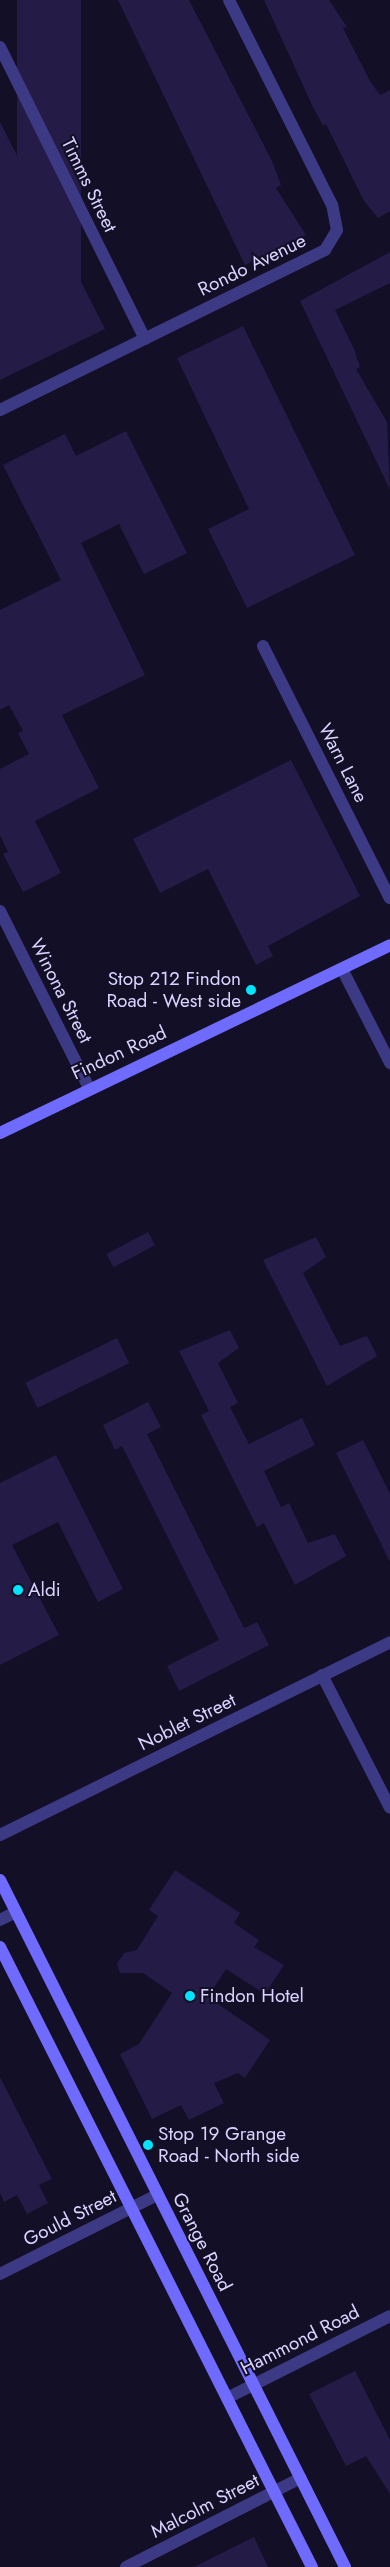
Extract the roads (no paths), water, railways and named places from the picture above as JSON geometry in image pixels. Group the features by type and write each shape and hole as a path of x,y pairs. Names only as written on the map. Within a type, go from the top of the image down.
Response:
{"main road":[{"name":"Findon Road","path":"0,1133 89,1088 390,945"},
{"name":"Grange Road","path":"0,1880 345,2567"},
{"path":"0,1947 312,2567"}],"street":[{"name":"Rondo Avenue","path":"0,410 325,250 337,230 332,205 229,0"},
{"name":"Timms Street","path":"0,47 145,339"},
{"name":"Warn Lane","path":"263,646 390,898"},
{"name":"Winona Street","path":"0,911 89,1088"},
{"path":"342,969 390,1063"},
{"name":"Noblet Street","path":"0,1835 390,1642"},
{"path":"322,1675 390,1808"},
{"path":"0,1920 16,1912"},
{"name":"Gould Street","path":"0,2274 157,2195"},
{"name":"Hammond Road","path":"227,2398 253,2383 390,2316"},
{"name":"Malcolm Street","path":"126,2567 301,2478"}],"place":[{"name":"Stop 212 Findon Road - West side","path":"251,990"},
{"name":"Aldi","path":"18,1590"},
{"name":"Findon Hotel","path":"190,1996"},
{"name":"Stop 19 Grange Road - North side","path":"148,2145"}]}
